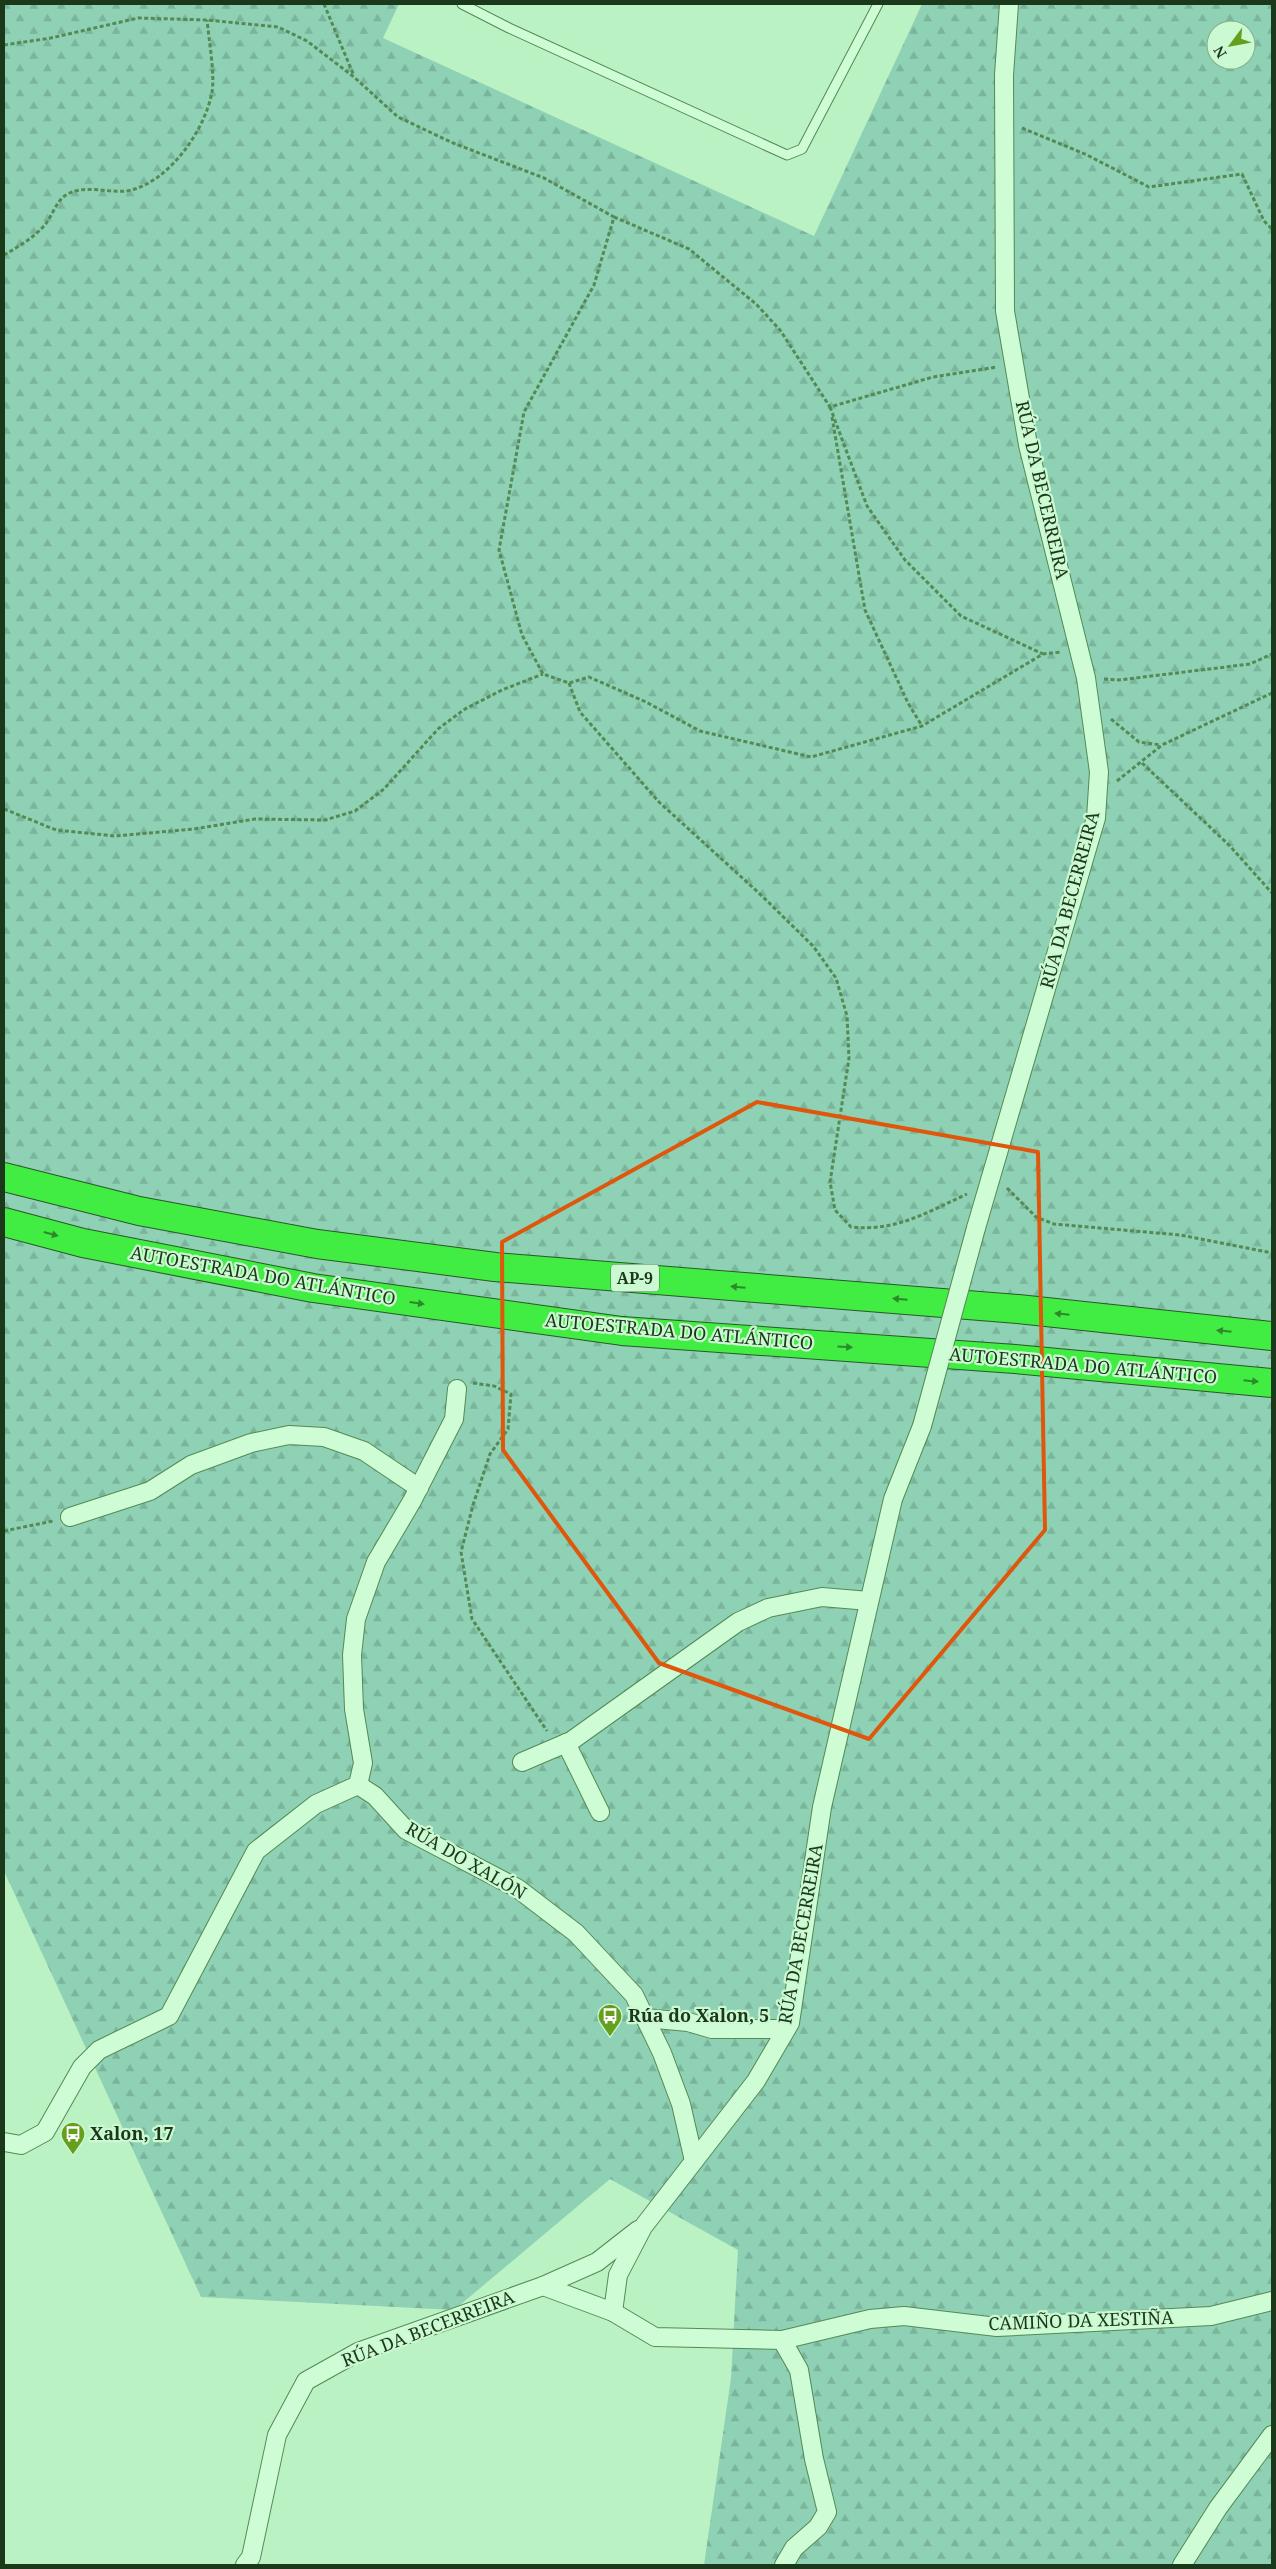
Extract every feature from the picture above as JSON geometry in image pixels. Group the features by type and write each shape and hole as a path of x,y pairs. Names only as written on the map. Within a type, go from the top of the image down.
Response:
{"highway":[{"name":"AP-9","path":"4,1177 140,1211 308,1243 494,1267 1018,1309 1272,1336"},
{"name":"AUTOESTRADA DO ATLÁNTICO","path":"4,1222 83,1243 313,1288 622,1331 1015,1359 1272,1383"}],"street":[{"name":"RÚA DA BECERREIRA","path":"613,2312 618,2275 643,2227 756,2081 790,2023 822,1807 893,1499 922,1426 976,1228 1096,818 1099,772 1086,678 1028,445 1005,311 1004,75 1009,4"},
{"path":"4,2142 21,2145 45,2132 82,2067 99,2050 169,2016 256,1851 316,1804 358,1784 363,1764 354,1709 352,1655 356,1619 376,1562 419,1488 454,1419 457,1389"},
{"path":"70,1517 150,1490 191,1465 251,1443 289,1435 324,1437 364,1451 419,1488"},
{"path":"522,1762 562,1744 738,1622 768,1608 822,1598 869,1601"},
{"path":"562,1744 600,1812"},
{"name":"RÚA DO XALÓN","path":"358,1784 375,1796 406,1830 517,1888 576,1933 634,1995 662,2053 681,2104 694,2161"},
{"path":"645,2018 688,2022 712,2029 786,2030"},
{"name":"RÚA DA BECERREIRA","path":"245,2565 251,2557 277,2436 306,2381 358,2352 543,2286 597,2262 643,2227"},
{"name":"CAMIÑO DA XESTIÑA","path":"543,2286 613,2312 655,2337 782,2340 870,2319 904,2316 997,2327 1211,2316 1272,2301"},
{"path":"782,2340 799,2370 807,2408 814,2460 827,2512 818,2527 794,2548 784,2565"},
{"path":"1182,2565 1218,2508 1272,2435"}],"lane":[{"path":"462,4 510,28 787,155 802,149 878,4"}],"path":[{"path":"324,4 354,77"},
{"path":"4,45 51,38 138,18 207,20 278,26 307,41 354,77 398,117 453,143 544,178 614,217 689,249 756,304 780,330 830,407 867,506 905,560 961,616 1043,654"},
{"path":"4,255 20,246 44,226 64,195 79,189 124,191 137,188 158,177 188,146 204,118 212,91 207,20"},
{"path":"1005,121 1087,155 1149,187 1242,174 1264,222 1272,230"},
{"path":"543,674 522,635 499,550 524,412 594,285 614,217"},
{"path":"830,407 933,377 1014,364"},
{"path":"830,407 865,610 908,703 922,726"},
{"path":"4,809 56,830 115,836 194,829 255,819 325,820 355,810 384,789 438,729 465,709 502,690 543,674 569,683 589,678 646,702 700,731 811,758 922,726 1043,654 1080,650"},
{"path":"1086,678 1119,680 1250,664 1272,654"},
{"path":"569,683 580,712 658,802 740,875 806,940 836,978 847,1016 849,1058 830,1182 835,1210 851,1227 873,1230 909,1221 991,1178 1036,1217 1054,1224 1180,1235 1272,1253"},
{"path":"1097,795 1142,763 1162,745 1272,693"},
{"path":"1090,701 1139,742 1162,745"},
{"path":"1142,763 1229,845 1272,892"},
{"path":"457,1389 468,1382 494,1386 511,1394 508,1429 490,1454 473,1505 461,1552 472,1619 562,1744"},
{"path":"4,1531 70,1517"}],"highlighted area":[{"path":"757,1102 1038,1152 1045,1530 869,1739 659,1663 503,1450 502,1242"}],"green space":[{"path":"4,4 399,4 383,38 814,236 922,4 1272,4 1272,2565 704,2565 731,2378 738,2250 610,2179 454,2310 201,2297 4,1871"}],"place":[{"name":"Rúa do Xalon, 5","path":"610,2037"},
{"name":"Xalon, 17","path":"73,2155"}]}
